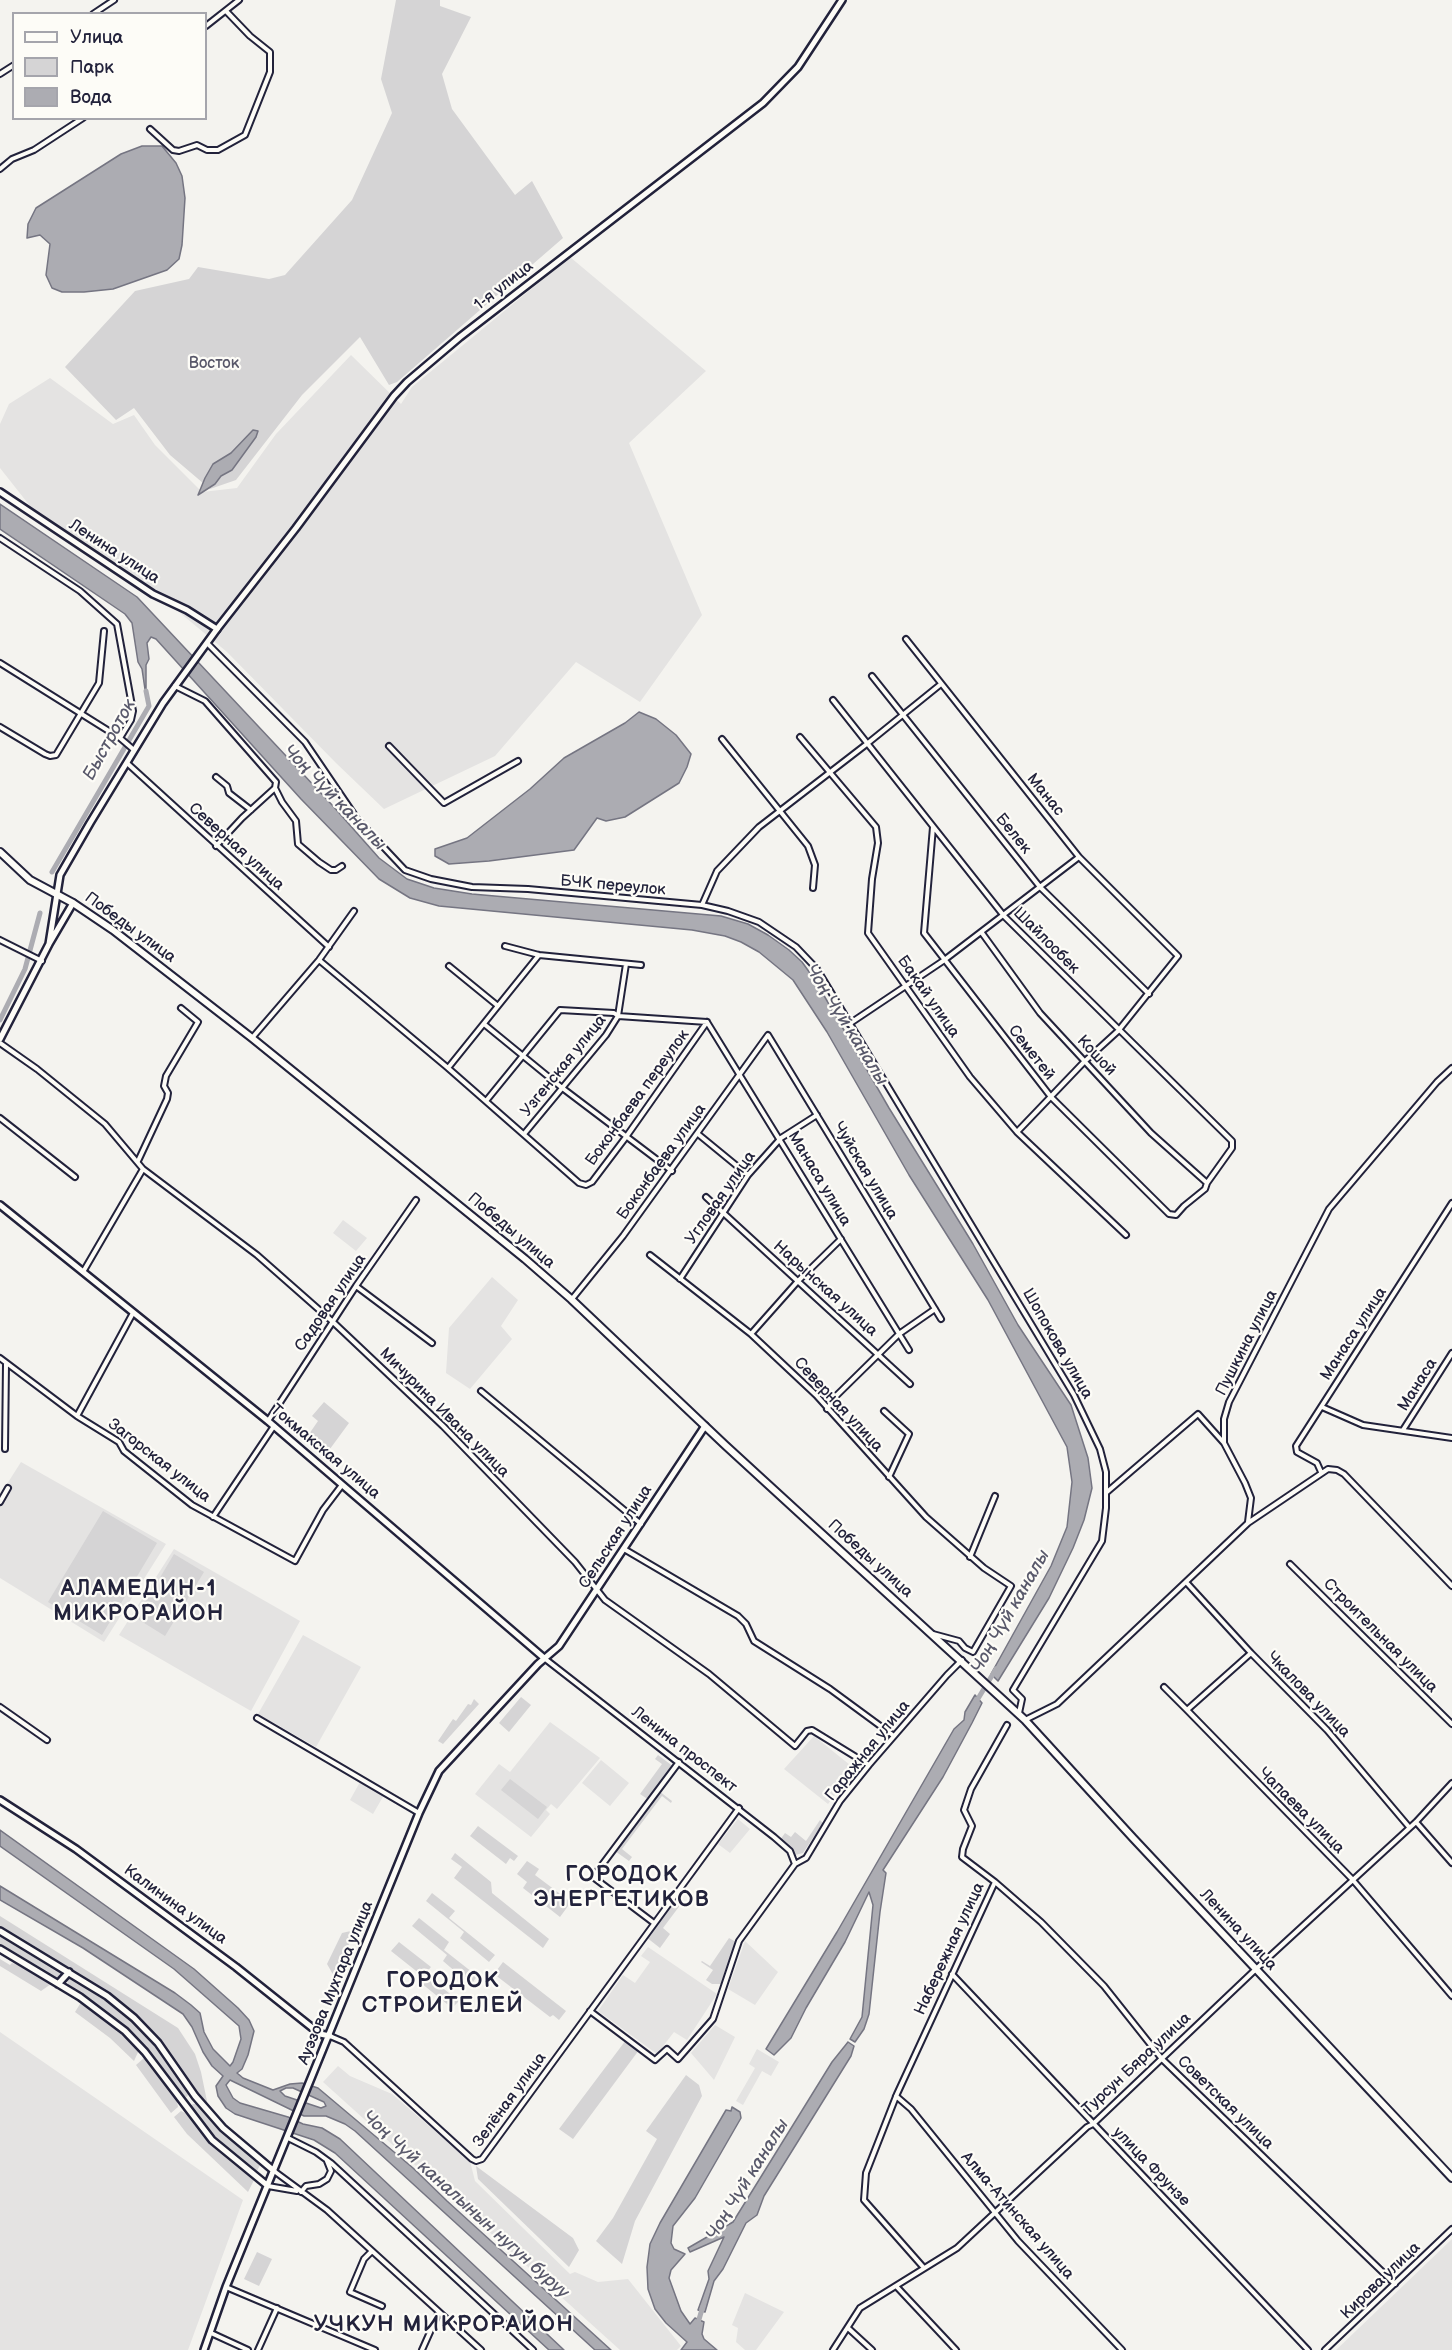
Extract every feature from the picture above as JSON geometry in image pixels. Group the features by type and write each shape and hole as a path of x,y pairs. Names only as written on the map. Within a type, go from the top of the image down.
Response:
{"main road":[{"name":"1-я улица","path":"175,686 394,396 407,382 460,337 763,103 798,67 842,0"},
{"name":"Ленина улица","path":"0,492 153,594 187,610 217,629"},
{"path":"49,944 60,875 175,686"},
{"name":"Победы улица","path":"0,852 30,880 73,903 113,930 252,1038 525,1259 1005,1700"},
{"path":"0,1041 49,944 73,903"},
{"path":"0,1205 82,1272"},
{"name":"Токмакская улица","path":"82,1272 274,1426 544,1658"},
{"name":"Сельская улица","path":"544,1658 559,1646 705,1426"},
{"name":"Ауэзова Мухтара улица","path":"204,2350 226,2287 419,1813 444,1764 544,1658"},
{"name":"Ленина улица","path":"1005,1700 1452,2178"},
{"name":"Калинина улица","path":"0,1800 76,1849 236,1967 320,2034 330,2036"},
{"path":"0,1931 107,1996 141,2024 158,2043 195,2096 228,2133 274,2171"},
{"path":"0,1949 100,2011 125,2031 145,2052 212,2140 268,2186"},
{"path":"58,1984 69,1972"},
{"path":"184,2104 195,2096"}],"street":[{"path":"96,12 114,0"},
{"path":"207,25 239,0"},
{"path":"150,129 173,150 179,151 197,145 207,150 218,150 245,135 270,72 270,52 250,36 226,11"},
{"path":"0,169 12,159 34,150 80,120"},
{"path":"0,538 80,591 117,624 133,711 122,740"},
{"path":"0,727 45,754 56,755 99,683 104,631"},
{"name":"Манас","path":"906,639 1079,857 1178,956 1149,994"},
{"name":"БЧК переулок","path":"206,643 306,742 358,820 405,870 431,879 472,887 702,905 728,910 759,922 796,947 817,969 966,1215"},
{"path":"0,663 122,740 134,750"},
{"name":"Белек","path":"872,676 1040,887 1149,994"},
{"path":"702,905 717,871 759,827 941,684"},
{"path":"175,686 205,701 276,782 275,788 282,802 296,821 298,844 332,870 342,866"},
{"name":"Шайлообек","path":"833,700 1004,916 1232,1141 1232,1148 1207,1182"},
{"name":"Бакай улица","path":"800,737 876,827 878,843 872,879 868,933 970,1077 1017,1132 1126,1235"},
{"path":"722,739 808,846 815,865 813,888"},
{"path":"389,746 444,803 518,761"},
{"name":"Северная улица","path":"127,763 329,947"},
{"path":"216,777 227,786 229,793 250,810"},
{"path":"216,846 250,810 275,788"},
{"name":"Семетей","path":"933,827 924,933 944,961 1051,1097 1172,1216 1205,1189 1207,1182"},
{"path":"849,1024 944,961 1079,857"},
{"path":"252,1038 319,960 354,911"},
{"name":"Кошой","path":"982,933 1040,1013 1084,1062 1151,1133 1207,1182"},
{"path":"0,940 42,961"},
{"path":"505,946 539,955 641,965"},
{"path":"448,1068 539,955"},
{"path":"319,960 524,1134"},
{"path":"616,1015 626,964"},
{"path":"449,966 498,1006"},
{"path":"1017,1132 1084,1062 1118,1031 1149,994"},
{"path":"138,1161 167,1099 168,1093 163,1084 166,1076 198,1022 181,1008"},
{"path":"486,1101 560,1010 707,1022"},
{"name":"Узгенская улица","path":"524,1134 606,1035 616,1015"},
{"name":"Манаса улица","path":"707,1022 781,1138 909,1350"},
{"name":"Боконбаева переулок","path":"524,1134 579,1183 586,1185 592,1182 707,1022"},
{"path":"484,1024 561,1087 672,1171"},
{"name":"Боконбаева улица","path":"571,1299 672,1171 768,1035"},
{"name":"Чуйская улица","path":"768,1035 940,1319"},
{"name":"Мичурина Ивана улица","path":"0,1041 105,1124 143,1169 257,1255 333,1322 451,1435 574,1562 608,1603 709,1674 795,1746 807,1731 812,1730 868,1764"},
{"name":"Пушкина улица","path":"1224,1443 1224,1419 1229,1402 1329,1209 1437,1082 1452,1068"},
{"name":"Угловая улица","path":"680,1279 748,1175 781,1138 817,1115"},
{"path":"0,1118 75,1177"},
{"path":"698,1134 748,1175"},
{"path":"82,1272 143,1169"},
{"name":"Нарынская улица","path":"706,1197 910,1384"},
{"name":"Садовая улица","path":"268,1421 356,1286 416,1200"},
{"name":"Манаса улица","path":"1321,1472 1317,1463 1297,1452 1296,1446 1452,1203"},
{"name":"Шопокова улица","path":"966,1215 1074,1395 1100,1449 1106,1472 1102,1541 1013,1690 1022,1699 1019,1713"},
{"path":"751,1334 798,1281 841,1239"},
{"name":"Северная улица","path":"650,1255 751,1334 816,1395 926,1517 970,1557 1011,1586 974,1652 964,1648 959,1641 933,1634"},
{"path":"356,1286 432,1342"},
{"path":"827,1409 837,1395 899,1334 935,1309"},
{"path":"77,1416 133,1313"},
{"name":"Манаса","path":"1403,1430 1452,1353"},
{"name":"Загорская улица","path":"0,1358 77,1416 119,1442 124,1450 192,1505 295,1561 323,1510 343,1484"},
{"path":"5,1449 6,1363"},
{"path":"481,1391 641,1524"},
{"name":"Манаса","path":"1322,1407 1363,1425 1452,1438"},
{"path":"884,1411 909,1434 889,1477"},
{"path":"1106,1493 1198,1413 1224,1443 1245,1483 1251,1498 1248,1523"},
{"path":"213,1517 274,1426"},
{"path":"1025,1720 1057,1704 1248,1523 1328,1469 1344,1474 1452,1586"},
{"path":"0,1502 8,1488"},
{"path":"970,1557 995,1496"},
{"path":"624,1549 738,1616 746,1624 754,1641 830,1689 894,1736"},
{"name":"Строительная улица","path":"1290,1564 1452,1724"},
{"name":"Чкалова улица","path":"1186,1582 1251,1653 1327,1730 1409,1827"},
{"path":"1187,1710 1251,1653"},
{"name":"Ленина проспект","path":"544,1658 787,1848 795,1864"},
{"name":"Гаражная улица","path":"795,1864 806,1858 840,1801 868,1764 962,1660"},
{"name":"Чапаева улица","path":"1164,1687 1352,1879 1452,1996"},
{"path":"0,1707 47,1740"},
{"path":"257,1718 419,1813"},
{"name":"Набережная улица","path":"924,2268 864,2200 866,2173 896,2096 995,1882 962,1857 963,1848 972,1826 964,1810 971,1790 1007,1725"},
{"path":"654,1923 593,1877 679,1762"},
{"name":"Турсун Бяра улица","path":"833,2350 860,2308 957,2248 1416,1822 1452,1783"},
{"name":"Зелёная улица","path":"330,2036 340,2038 476,2161 482,2159 739,1809"},
{"path":"1416,1822 1452,1863"},
{"path":"590,2011 655,2060 667,2049 678,2059 713,2019 739,1941 795,1864"},
{"name":"Советская улица","path":"995,1882 1041,1922 1104,1986 1162,2059 1395,2284"},
{"name":"улица Фрунзе","path":"952,1974 1308,2350"},
{"name":"Алма-Атинская улица","path":"896,2096 911,2109 995,2214 1122,2350"},
{"path":"288,2137 316,2152 327,2161 533,2350"},
{"path":"301,2192 306,2186 319,2184 327,2179 331,2171 327,2161"},
{"path":"274,2171 327,2210 481,2350"},
{"path":"268,2186 275,2185 301,2192"},
{"name":"Кирова улица","path":"1325,2350 1452,2229"},
{"path":"372,2251 364,2259 350,2292 382,2306"},
{"path":"896,2286 956,2350"},
{"path":"226,2287 375,2350"},
{"path":"258,2350 277,2308"},
{"path":"423,2350 439,2312"},
{"path":"848,2328 872,2350"},
{"path":"211,2333 248,2350"}],"shaded area":[{"path":"570,257 706,371 629,443 702,615 640,702 576,662 495,756 384,809 227,652 155,592 30,506 0,468 0,424 9,404 50,378 113,424 134,415 155,445 202,492 237,488 276,434 351,355 401,404 412,387"},
{"path":"343,1220 367,1238 356,1251 333,1233"},
{"path":"492,1277 518,1300 501,1326 512,1339 470,1389 446,1373 449,1328"},
{"path":"21,1462 166,1544 104,1642 0,1578 0,1495"},
{"path":"174,1549 300,1621 251,1711 119,1635"},
{"path":"303,1635 361,1667 316,1747 258,1714"},
{"path":"550,1722 600,1758 557,1809 551,1804 546,1810 550,1814 531,1837 475,1794 499,1764 510,1772"},
{"path":"814,1736 855,1769 828,1804 784,1769"},
{"path":"601,1760 629,1783 610,1806 582,1783"},
{"path":"360,1782 384,1795 373,1814 350,1800"},
{"path":"738,1819 750,1829 730,1853 718,1844"},
{"path":"745,1941 778,1972 755,2005 728,1989"},
{"path":"648,1947 717,1994 687,2040 674,2032 657,2054 598,2011 623,1975 635,1983 650,1962 641,1956"},
{"path":"715,2025 735,2037 714,2080 691,2053"},
{"path":"0,2032 243,2200 188,2350 0,2350"},
{"path":"757,2049 779,2062 771,2076 762,2071 743,2105 736,2101 755,2068 749,2064"},
{"path":"338,2066 350,2076 392,2094 470,2161 475,2181 570,2274 575,2272 598,2282 628,2279 681,2346 677,2350 620,2350 323,2082"},
{"path":"1452,2239 1452,2350 1336,2350"},
{"path":"745,2293 784,2312 756,2350 745,2350 736,2342 738,2328 732,2325"}],"green space":[{"name":"Восток","path":"396,0 440,0 440,6 471,17 442,74 452,109 515,195 532,181 563,238 397,382 389,385 360,337 302,395 236,480 210,489 170,455 134,408 116,420 65,367 135,291 189,279 198,267 269,279 285,275 352,200 392,113 381,79"},
{"path":"324,1402 349,1423 327,1453 307,1437 318,1421 312,1416"},
{"path":"103,1511 157,1543 102,1635 48,1602"},
{"path":"174,1554 204,1572 165,1636 136,1618"},
{"path":"521,1697 531,1705 509,1732 499,1723"},
{"path":"474,1699 479,1704 443,1744 438,1741 453,1719 456,1721"},
{"path":"658,1755 674,1767 649,1800 640,1794 662,1764 655,1759"},
{"path":"510,1779 547,1807 538,1819 501,1790"},
{"path":"659,1791 672,1801 671,1803 662,1796 622,1849 632,1857 629,1861 615,1851"},
{"path":"820,1820 823,1823 803,1853 795,1855 780,1840 785,1833 791,1837 795,1832 806,1841"},
{"path":"478,1826 518,1856 514,1861 510,1858 506,1864 470,1836"},
{"path":"455,1853 491,1882 492,1893 549,1939 543,1948 454,1878 462,1867 451,1859"},
{"path":"527,1861 539,1869 535,1875 571,1902 560,1917 523,1888 527,1882 517,1874"},
{"path":"432,1893 455,1911 449,1918 495,1955 489,1962 460,1938 464,1932 426,1901"},
{"path":"674,1899 681,1904 663,1928 670,1934 660,1948 646,1937"},
{"path":"0,1916 178,2028 195,2054 208,2106 159,2038 137,2016 106,1991 0,1927"},
{"path":"419,1918 449,1942 444,1950 477,1976 471,1985 443,1961 447,1955 412,1926"},
{"path":"355,1930 335,1978 327,1964 342,1933"},
{"path":"0,1935 60,1970 62,1974 60,1978 56,1978 0,1945"},
{"path":"729,1938 736,1942 722,1984 712,1984 706,1980 713,1970 701,1962 710,1966"},
{"path":"399,1942 431,1967 425,1974 459,2001 452,2008 421,1983 425,1978 391,1951"},
{"path":"0,1959 10,1965 12,1963 21,1966 51,1984 41,1991 0,1966"},
{"path":"503,1962 566,2011 559,2020 553,2015 550,2017 494,1974"},
{"path":"75,1979 117,2008 148,2037 189,2092 187,2097 181,2095 142,2043 111,2015 69,1986 67,1981"},
{"path":"80,2004 97,2013 139,2050 134,2061 110,2038 75,2012"},
{"path":"626,2040 639,2050 573,2139 559,2129"},
{"path":"144,2058 177,2101 178,2107 171,2113 136,2065"},
{"path":"686,2075 699,2085 702,2096 635,2221 622,2264 596,2241 613,2218 657,2139 646,2131"},
{"path":"197,2104 222,2131 260,2165 256,2173 203,2125 189,2107"},
{"path":"181,2111 213,2146 254,2180 248,2192 187,2134 174,2117"},
{"path":"476,2166 573,2238 579,2250 569,2267 478,2179"},
{"path":"257,2252 272,2259 259,2286 244,2279"}],"water":[{"path":"142,146 162,146 176,163 182,176 185,198 179,259 167,270 113,289 62,292 52,288 46,275 50,244 40,235 27,238 28,224 36,208 121,154"},
{"path":"253,430 258,431 256,437 232,470 198,495 213,464 231,453"},
{"path":"0,504 137,597 379,858 407,879 434,888 472,894 721,916 748,924 768,935 802,962 973,1244 1018,1325 1071,1405 1088,1458 1092,1488 1084,1520 1073,1548 1049,1598 998,1681 991,1674 1051,1566 1067,1527 1072,1482 1067,1447 988,1300 909,1175 827,1032 793,980 759,952 725,936 692,930 439,906 410,898 379,879 301,799 156,639 151,637 147,643 149,659 146,665 146,696 132,623 125,614 0,529"},
{"path":"639,712 656,719 676,735 691,754 679,783 625,817 606,821 597,818 574,850 449,864 435,856 435,849 467,838 530,789 564,758 625,723"},
{"path":"975,1695 982,1703 972,1723 943,1777 883,1870 886,1873 869,2014 864,2029 855,2042 850,2039 862,2017 873,1905 869,1892 845,1942 791,2038 774,2055 766,2049 837,1932 954,1729 964,1720 965,1712"},
{"path":"0,1830 194,1969 238,2008 249,2020 254,2031 248,2055 242,2069 237,2073 243,2078 273,2090 290,2084 302,2083 318,2088 413,2168 611,2350 595,2350 345,2124 326,2116 304,2116 230,2080 226,2085 233,2098 240,2103 322,2128 340,2139 564,2350 549,2350 335,2153 314,2140 235,2114 226,2108 218,2096 216,2086 223,2076 212,2066 183,2014 83,1948 0,1900 0,1886 191,2005 200,2013 204,2032 213,2049 230,2066 241,2039 239,2026 174,1969 0,1846","holes":["293,2088 324,2102 326,2106 321,2108 285,2096 280,2091"]},
{"path":"848,2042 854,2046 851,2056 764,2196 757,2215 746,2223 723,2269 714,2281 705,2312 698,2310 709,2279 708,2271 724,2237 690,2252 688,2248 733,2222 832,2062"},
{"path":"732,2107 740,2112 741,2118 695,2198 673,2226 671,2243 674,2249 685,2254 671,2270 669,2278 681,2311 690,2324 695,2318 704,2322 702,2334 704,2339 717,2350 681,2350 687,2342 666,2323 655,2309 648,2289 647,2267 650,2244 726,2110 731,2111"}],"waterway":[{"name":"Быстроток","path":"52,872 149,706 146,691"},
{"name":"Быстроток","path":"0,1020 25,969 40,913"},
{"name":"Чоң Чүй каналы","path":"976,1702 996,1669"},
{"name":"Чоң Чүй каналы","path":"697,2326 703,2306"}],"district":[{"name":"АЛАМЕДИН-1 МИКРОРАЙОН","path":"139,1602"},
{"name":"ГОРОДОК ЭНЕРГЕТИКОВ","path":"622,1888"},
{"name":"ГОРОДОК СТРОИТЕЛЕЙ","path":"443,1994"},
{"name":"УЧКУН МИКРОРАЙОН","path":"444,2325"}],"water label":[{"name":"Чоң Чүй каналынын нугун буруу","path":"465,2205"}]}
